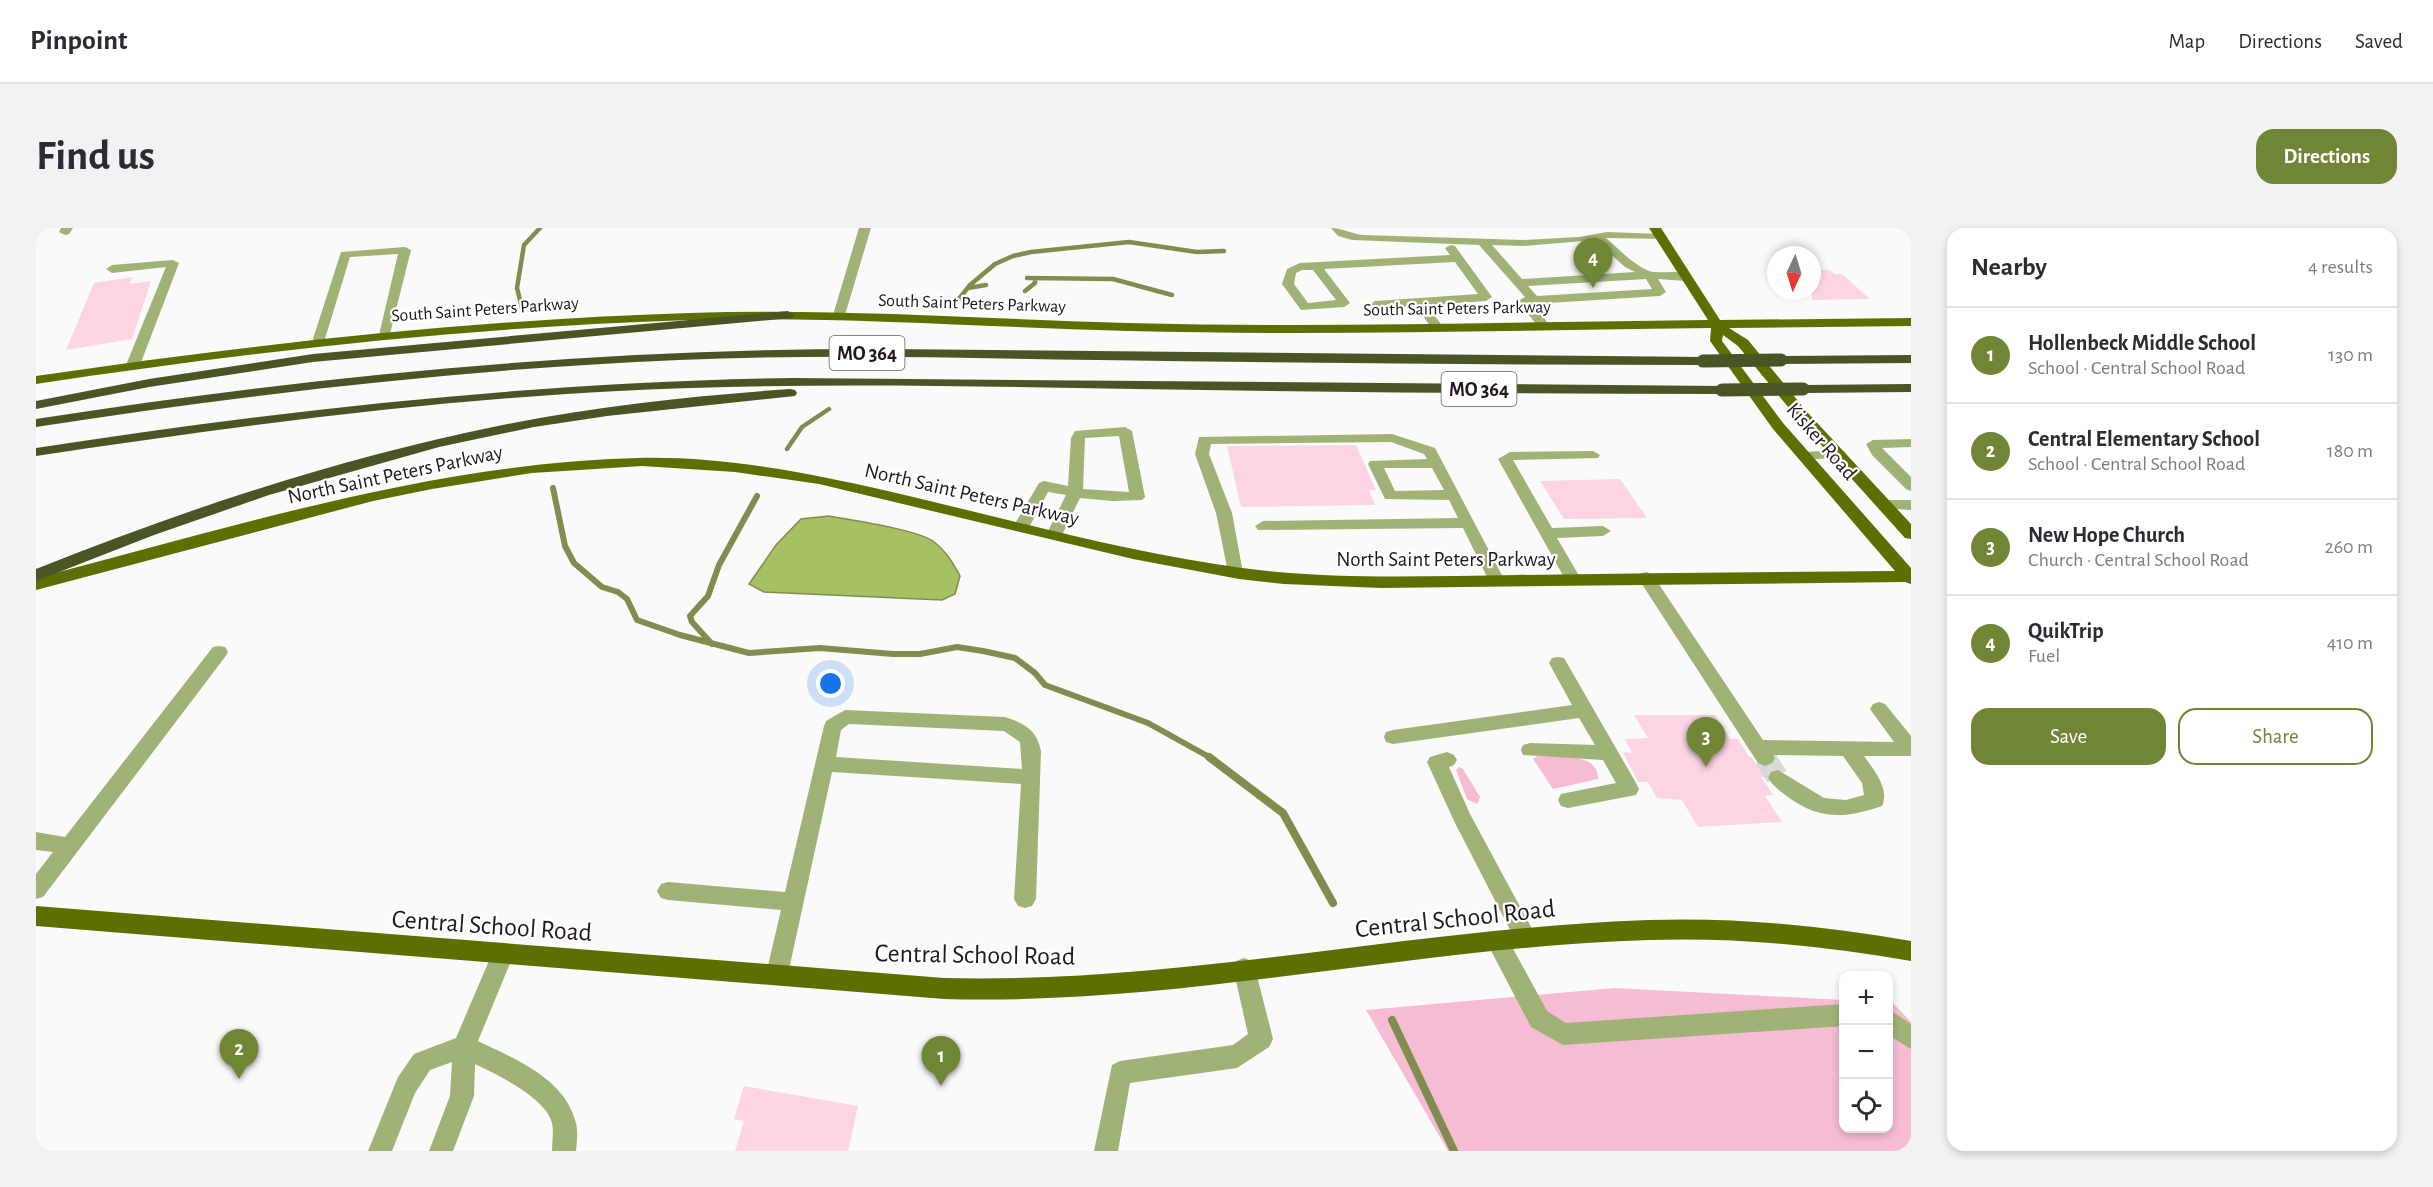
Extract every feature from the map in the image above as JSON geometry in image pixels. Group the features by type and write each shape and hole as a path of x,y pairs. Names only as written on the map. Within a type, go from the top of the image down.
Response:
{"highway":[{"path":"36,405 148,382 313,358 788,315"},
{"name":"MO 364","path":"36,423 185,400 400,374 681,356 840,353 1384,360 1911,359"},
{"name":"MO 364","path":"36,452 303,414 539,392 702,383 1722,390 1911,388"},
{"path":"36,575 148,532 285,485 364,462 498,430 572,417 703,400 954,383"}],"main road":[{"name":"Kisker Road","path":"1658,233 1717,325 1743,343 1803,416 1911,534"},
{"name":"South Saint Peters Parkway","path":"36,380 133,365 318,342 558,321 839,315 1171,328 1911,322"},
{"name":"Kisker Road","path":"1717,325 1716,342 1778,426 1910,577"},
{"name":"North Saint Peters Parkway","path":"36,584 373,496 532,468 600,463 693,463 765,470 819,479 1133,554 1235,573 1317,580 1497,581 1910,577"},
{"name":"Central School Road","path":"36,916 502,956 923,986 1013,989 1099,984 1526,938 1648,930 1757,931 1911,951"}],"street":[{"path":"839,315 865,228"},
{"path":"1341,232 1363,238 1550,242 1658,233"},
{"path":"1544,326 1524,301 1660,292 1649,275 1629,265 1598,237"},
{"path":"1375,305 1486,297 1445,239"},
{"path":"1482,241 1534,300"},
{"path":"318,342 345,254 405,250 385,335"},
{"path":"1316,266 1344,303 1305,307 1287,280 1296,268 1316,266 1458,258"},
{"path":"112,269 173,263 133,365"},
{"path":"1519,284 1649,275 1686,277"},
{"path":"1419,302 1437,327"},
{"path":"1021,527 1044,486 1075,493 1097,497 1137,497 1125,431 1080,434 1075,493 1054,535"},
{"path":"1235,573 1224,513 1202,454 1204,440 1392,438 1430,451 1497,581"},
{"path":"1911,443 1873,444 1877,452 1911,486"},
{"path":"1804,456 1839,454"},
{"path":"1573,579 1504,459 1510,456 1593,455"},
{"path":"1437,463 1376,464 1390,496 1454,495"},
{"path":"1885,505 1911,505"},
{"path":"1263,526 1468,523"},
{"path":"1546,533 1603,531"},
{"path":"1646,578 1761,753 1848,748 1911,749"},
{"path":"36,890 219,652"},
{"path":"1558,663 1629,789 1568,800"},
{"path":"1879,709 1911,749"},
{"path":"1393,737 1584,710"},
{"path":"777,974 833,726 845,717 1005,724 1022,729 1031,741 1025,899"},
{"path":"1778,778 1802,799 1822,808 1857,807 1875,800 1871,781 1848,748"},
{"path":"1530,750 1609,753"},
{"path":"1447,760 1437,762 1462,817 1526,938"},
{"path":"825,764 1031,777"},
{"path":"36,842 69,846"},
{"path":"668,891 794,902"},
{"path":"1497,941 1539,1019 1563,1034 1839,1015"},
{"path":"441,1151 462,1096 464,1046 502,956"},
{"path":"1106,1151 1120,1073 1237,1056 1261,1039 1244,968"},
{"path":"1893,1024 1911,1038"},
{"path":"380,1151 406,1085 422,1062 464,1046 539,1087 554,1104 564,1121 564,1151"}],"shaded area":[{"path":"829,516 915,533 934,542 946,553 960,576 955,594 942,600 764,592 749,584 776,545 801,519"},
{"path":"1537,756 1584,760 1592,764 1598,779 1553,789 1533,759"},
{"path":"1459,767 1463,769 1480,797 1477,804 1467,799 1456,770"},
{"path":"1615,988 1839,1000 1839,1133 1893,1133 1893,1003 1911,1022 1911,1151 1448,1151 1366,1010"}],"building":[{"path":"1821,270 1842,274 1870,299 1821,300"},
{"path":"133,277 129,284 151,281 132,339 66,350 94,283"},
{"path":"1356,445 1376,490 1369,490 1375,505 1241,507 1227,446"},
{"path":"1620,479 1647,518 1564,519 1540,481"},
{"path":"1634,715 1715,715 1730,739 1738,739 1757,765 1766,768 1774,764 1777,757 1786,772 1777,768 1770,770 1766,777 1761,777 1773,795 1765,796 1782,822 1698,827 1682,800 1657,798 1648,782 1638,782 1623,752 1632,753 1625,739 1648,738"},
{"path":"744,1086 858,1106 848,1151 735,1151 744,1121 734,1119"}],"waterway":[{"path":"522,308 517,288 524,245 540,228"},
{"path":"955,304 970,285 995,264 1013,256 1031,252 1129,242 1197,252 1224,251"},
{"path":"1027,278 1113,279 1172,295"},
{"path":"1025,291 1035,283 1035,279"},
{"path":"968,288 986,285"},
{"path":"787,449 802,427 829,409"},
{"path":"553,488 565,546 574,563 602,587 618,592 627,599 637,620 711,643"},
{"path":"711,643 692,622 690,616 708,596 719,565 757,496"},
{"path":"711,643 749,653 820,648 920,654 957,647 1015,658 1035,673 1045,685 1148,723 1211,758"},
{"path":"1209,757 1283,813 1333,903"},
{"path":"1392,1020 1454,1151"}],"tunnel":[{"path":"1765,758 1778,778"}],"place":[{"name":"QuikTrip","path":"1593,288"},
{"name":"New Hope Church","path":"1706,767"},
{"name":"Central Elementary School","path":"239,1079"},
{"name":"Hollenbeck Middle School","path":"941,1086"}]}
